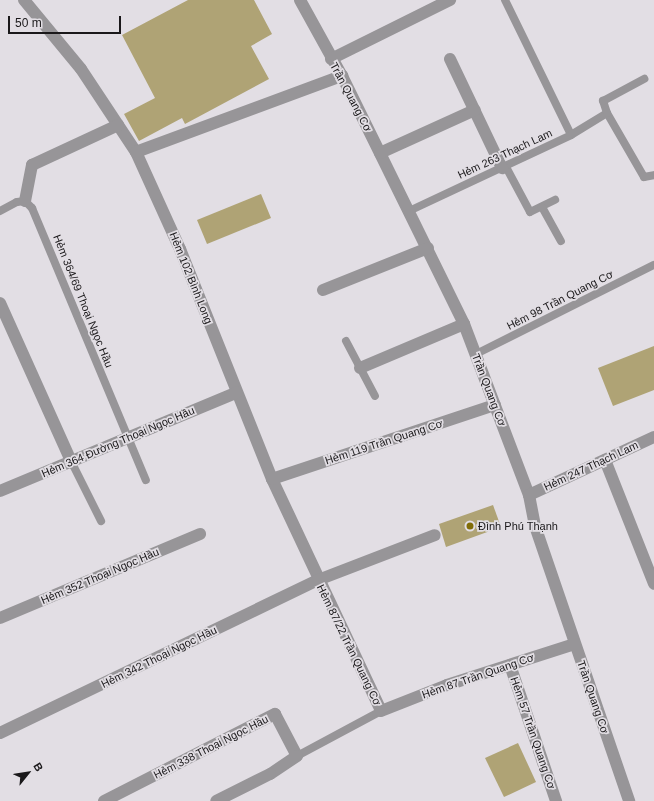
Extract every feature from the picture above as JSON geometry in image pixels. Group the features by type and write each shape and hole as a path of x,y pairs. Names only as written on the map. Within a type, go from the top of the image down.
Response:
{"street":[{"name":"Hẻm 102 Bình Long","path":"24,0 81,69 136,152 180,249 236,393 272,479 318,580"},
{"name":"Trần Quang Cơ","path":"300,0 331,59 342,76 428,248 464,324 528,495 575,644 629,801"},
{"path":"331,59 446,1"},
{"path":"450,59 504,167"},
{"path":"136,152 342,76"},
{"path":"380,153 475,110"},
{"path":"25,201 32,165 118,125"},
{"path":"323,290 428,248"},
{"path":"3,307 72,463"},
{"path":"360,368 464,324"},
{"name":"Hẻm 364 Đường Thoại Ngọc Hầu","path":"0,490 72,463 127,437 236,393"},
{"name":"Hẻm 119 Trần Quang Cơ","path":"272,479 495,405"},
{"name":"Hẻm 247 Thạch Lam","path":"528,495 654,437"},
{"path":"605,460 654,584"},
{"name":"Hẻm 352 Thoại Ngọc Hầu","path":"0,618 200,534"},
{"name":"Hẻm 342 Thoại Ngọc Hầu","path":"0,733 318,580 435,535"},
{"name":"Hẻm 87/22 Trần Quang Cơ","path":"318,580 381,711"},
{"name":"Hẻm 87 Trần Quang Cơ","path":"381,711 510,665 575,644"},
{"name":"Hẻm 57 Trần Quang Cơ","path":"510,665 556,801"},
{"name":"Hẻm 338 Thoại Ngọc Hầu","path":"104,801 276,714 297,756"},
{"path":"216,801 270,774 297,756"}],"lane":[{"path":"504,0 571,135"},
{"path":"644,79 603,101 607,112 644,177 654,175"},
{"name":"Hẻm 263 Thạch Lam","path":"409,211 571,135 607,112"},
{"path":"504,167 530,212 555,200"},
{"path":"0,211 25,201"},
{"name":"Hẻm 364/69 Thoại Ngọc Hầu","path":"25,201 32,208 146,480"},
{"path":"542,207 561,241"},
{"name":"Hẻm 98 Trần Quang Cơ","path":"476,354 654,265"},
{"path":"346,341 375,396"},
{"path":"72,463 102,521"},
{"path":"297,756 381,711"}],"building":[{"path":"188,0 254,0 272,34 251,46 269,79 185,124 182,118 139,141 124,114 155,98 122,35"},
{"path":"261,194 271,218 207,244 197,220"},
{"path":"654,346 654,390 613,406 598,368"},
{"name":"Đình Phú Thạnh","path":"493,505 501,527 446,547 439,524"},
{"path":"518,743 536,782 504,797 485,758"}],"place":[{"name":"Đình Phú Thạnh","path":"470,526"}]}
